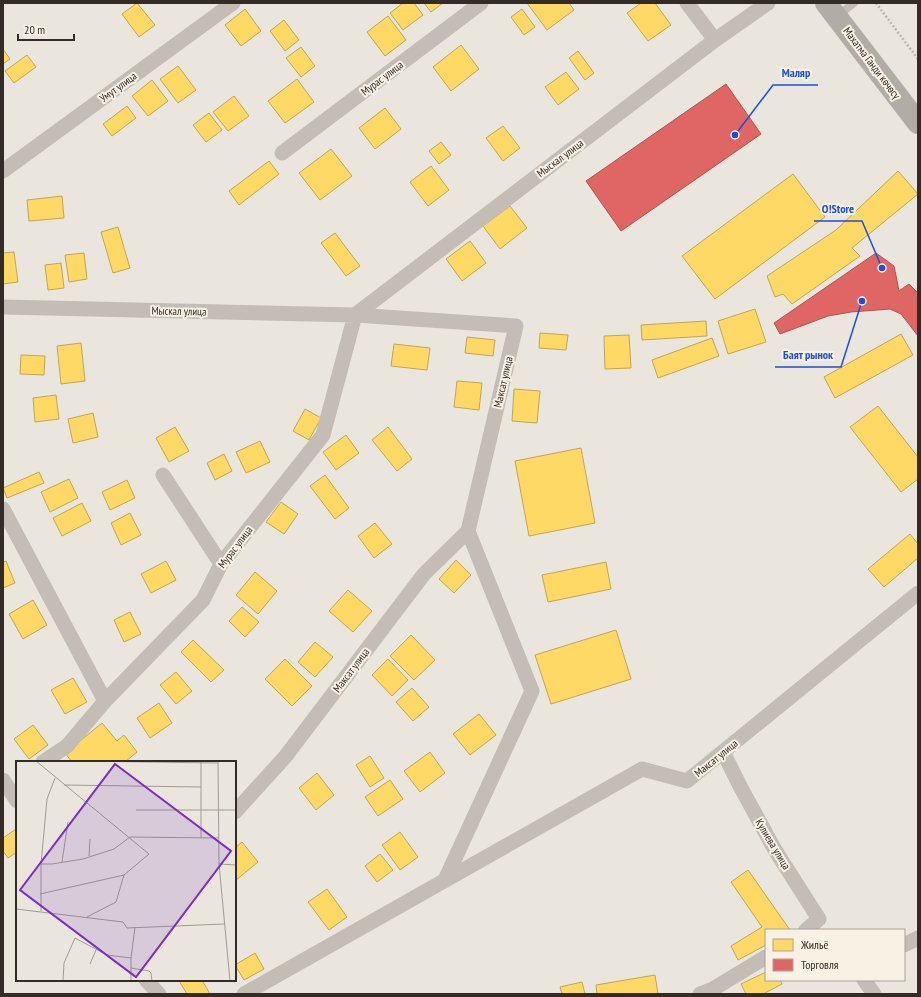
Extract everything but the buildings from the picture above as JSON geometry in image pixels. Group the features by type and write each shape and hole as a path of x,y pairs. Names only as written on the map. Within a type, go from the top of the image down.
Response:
{"main road":[{"name":"Махатма Ганди көчөсү","path":"831,10 915,113"}],"street":[{"name":"Умут улица","path":"3,171 233,3"},
{"name":"Мурас улица","path":"282,154 481,3"},
{"path":"687,3 715,40"},
{"name":"Мыскал улица","path":"354,315 715,40 768,3"},
{"name":"Мыскал улица","path":"3,307 354,315 516,326"},
{"name":"Мурас улица","path":"44,761 67,746 105,701 203,600 221,564 323,435 354,315"},
{"name":"Максат улица","path":"236,811 285,757 424,574 468,530 516,326"},
{"path":"163,475 221,564"},
{"path":"3,509 105,701"},
{"path":"445,880 532,691 468,530"},
{"name":"Максат улица","path":"244,994 642,770 687,781 918,593"},
{"name":"Кулиева улица","path":"723,752 740,788 775,850 823,925 809,929"},
{"path":"9,781 16,798"},
{"path":"905,944 918,938"},
{"path":"700,994 713,989 765,958"},
{"path":"147,981 159,994"},
{"path":"865,981 874,994"}],"lane":[{"path":"831,10 854,3"}],"path":[{"path":"876,3 918,60"}],"place":[{"name":"Маляр","path":"735,135"},
{"name":"O!Store","path":"882,268"},
{"name":"Баят рынок","path":"862,301"}]}
